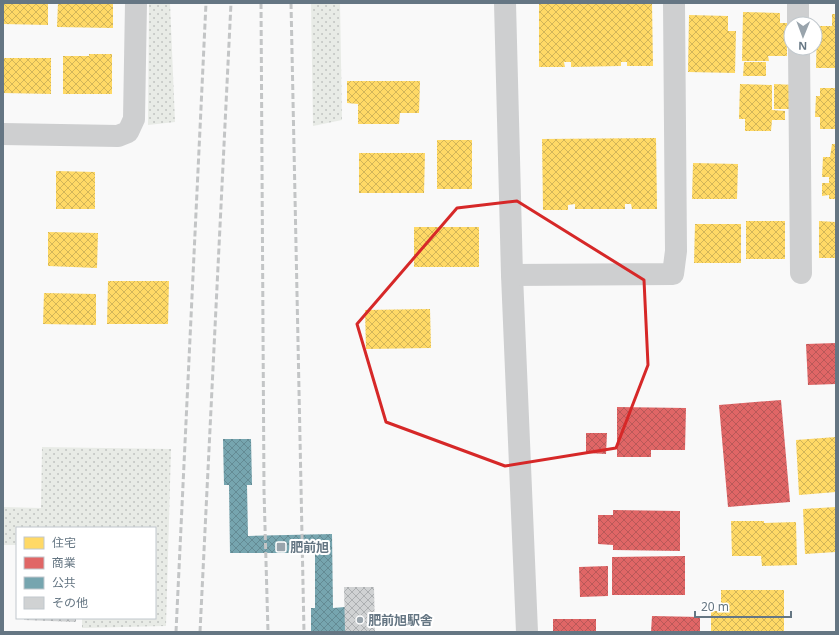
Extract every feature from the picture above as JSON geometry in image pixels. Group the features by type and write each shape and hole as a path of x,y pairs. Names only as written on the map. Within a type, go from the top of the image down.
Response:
{"street":[{"path":"3,134 118,136 128,132 134,119 136,3"},
{"path":"505,3 512,276 527,632"},
{"path":"512,276 673,274 676,251 674,3"},
{"path":"798,3 798,16"},
{"path":"799,56 800,273"}],"highlighted area":[{"path":"517,201 644,280 648,365 616,448 505,466 386,422 357,324 457,208"}],"shaded area":[{"path":"149,3 170,3 175,122 148,125"},
{"path":"311,3 340,3 342,120 313,126"},
{"path":"42,447 171,449 166,626 82,628 82,619 156,619 156,527 16,527 16,545 3,545 3,507 41,508"}],"building: 住宅":[{"path":"3,3 48,3 48,25 3,24"},
{"path":"58,3 113,3 113,28 57,27"},
{"path":"539,3 652,3 653,66 627,66 627,62 621,62 621,66 571,67 571,62 564,62 565,67 539,67"},
{"path":"743,12 780,13 780,23 783,23 783,56 768,56 769,61 742,61"},
{"path":"832,14 836,14 836,68 816,68 816,56 823,56 823,26 832,26"},
{"path":"689,15 728,16 728,31 736,31 735,73 688,72"},
{"path":"89,54 112,54 112,94 63,94 63,56 89,56"},
{"path":"3,58 51,58 51,94 3,93"},
{"path":"744,62 766,62 766,76 743,76"},
{"path":"347,81 420,81 419,113 400,113 399,124 358,124 358,104 347,103"},
{"path":"740,84 772,85 772,110 785,111 785,120 772,120 771,131 745,131 745,119 739,119"},
{"path":"774,84 795,85 794,109 774,109"},
{"path":"820,88 836,88 836,129 820,129 820,117 815,117 816,96 820,96"},
{"path":"656,138 657,209 632,209 631,204 625,204 625,209 575,209 575,204 568,205 568,210 543,210 542,139"},
{"path":"437,140 472,140 472,189 437,189"},
{"path":"832,144 836,144 836,199 829,199 829,195 822,196 822,183 829,183 829,177 822,177 823,157 830,157"},
{"path":"359,153 425,153 424,193 359,193"},
{"path":"693,163 738,164 737,199 692,199"},
{"path":"56,171 95,172 95,209 56,209"},
{"path":"746,221 785,221 785,259 746,259"},
{"path":"819,221 836,222 836,258 819,258"},
{"path":"695,224 741,224 741,263 694,263"},
{"path":"414,227 479,227 479,267 414,267"},
{"path":"48,232 98,233 97,268 48,266"},
{"path":"108,281 169,281 168,324 107,324"},
{"path":"44,293 96,294 96,325 43,324"},
{"path":"430,309 431,348 366,349 365,310"},
{"path":"836,437 836,492 799,495 796,440"},
{"path":"836,507 836,552 805,554 803,509"},
{"path":"731,521 764,521 764,523 796,522 797,565 762,566 761,556 732,556"},
{"path":"721,590 784,590 784,632 711,632 711,611 721,611"}],"building: 商業":[{"path":"836,343 836,384 808,385 806,344"},
{"path":"781,400 790,502 728,507 719,405"},
{"path":"617,407 686,408 685,450 651,450 651,457 617,457"},
{"path":"586,433 607,433 606,454 586,453"},
{"path":"613,510 680,511 680,551 613,550 613,545 598,544 598,515 613,515"},
{"path":"685,556 685,595 612,595 612,557"},
{"path":"608,566 608,596 580,597 579,567"},
{"path":"652,616 700,617 700,632 651,632"},
{"path":"553,619 596,619 596,632 553,632"}],"building: 公共":[{"path":"223,439 251,439 252,485 247,485 248,536 332,534 333,608 345,607 345,632 311,632 311,608 315,608 315,553 230,553 229,485 224,485"}],"building: その他":[{"name":"肥前旭駅舎","path":"344,587 374,587 375,632 345,632"},
{"path":"76,619 76,622 24,620"}],"railway":[{"path":"176,632 206,3"},
{"path":"200,632 231,3"},
{"path":"261,3 264,491 268,632"},
{"path":"291,3 304,632"}],"place":[{"name":"肥前旭","path":"281,547"},
{"name":"肥前旭駅舎","path":"360,620"}]}
